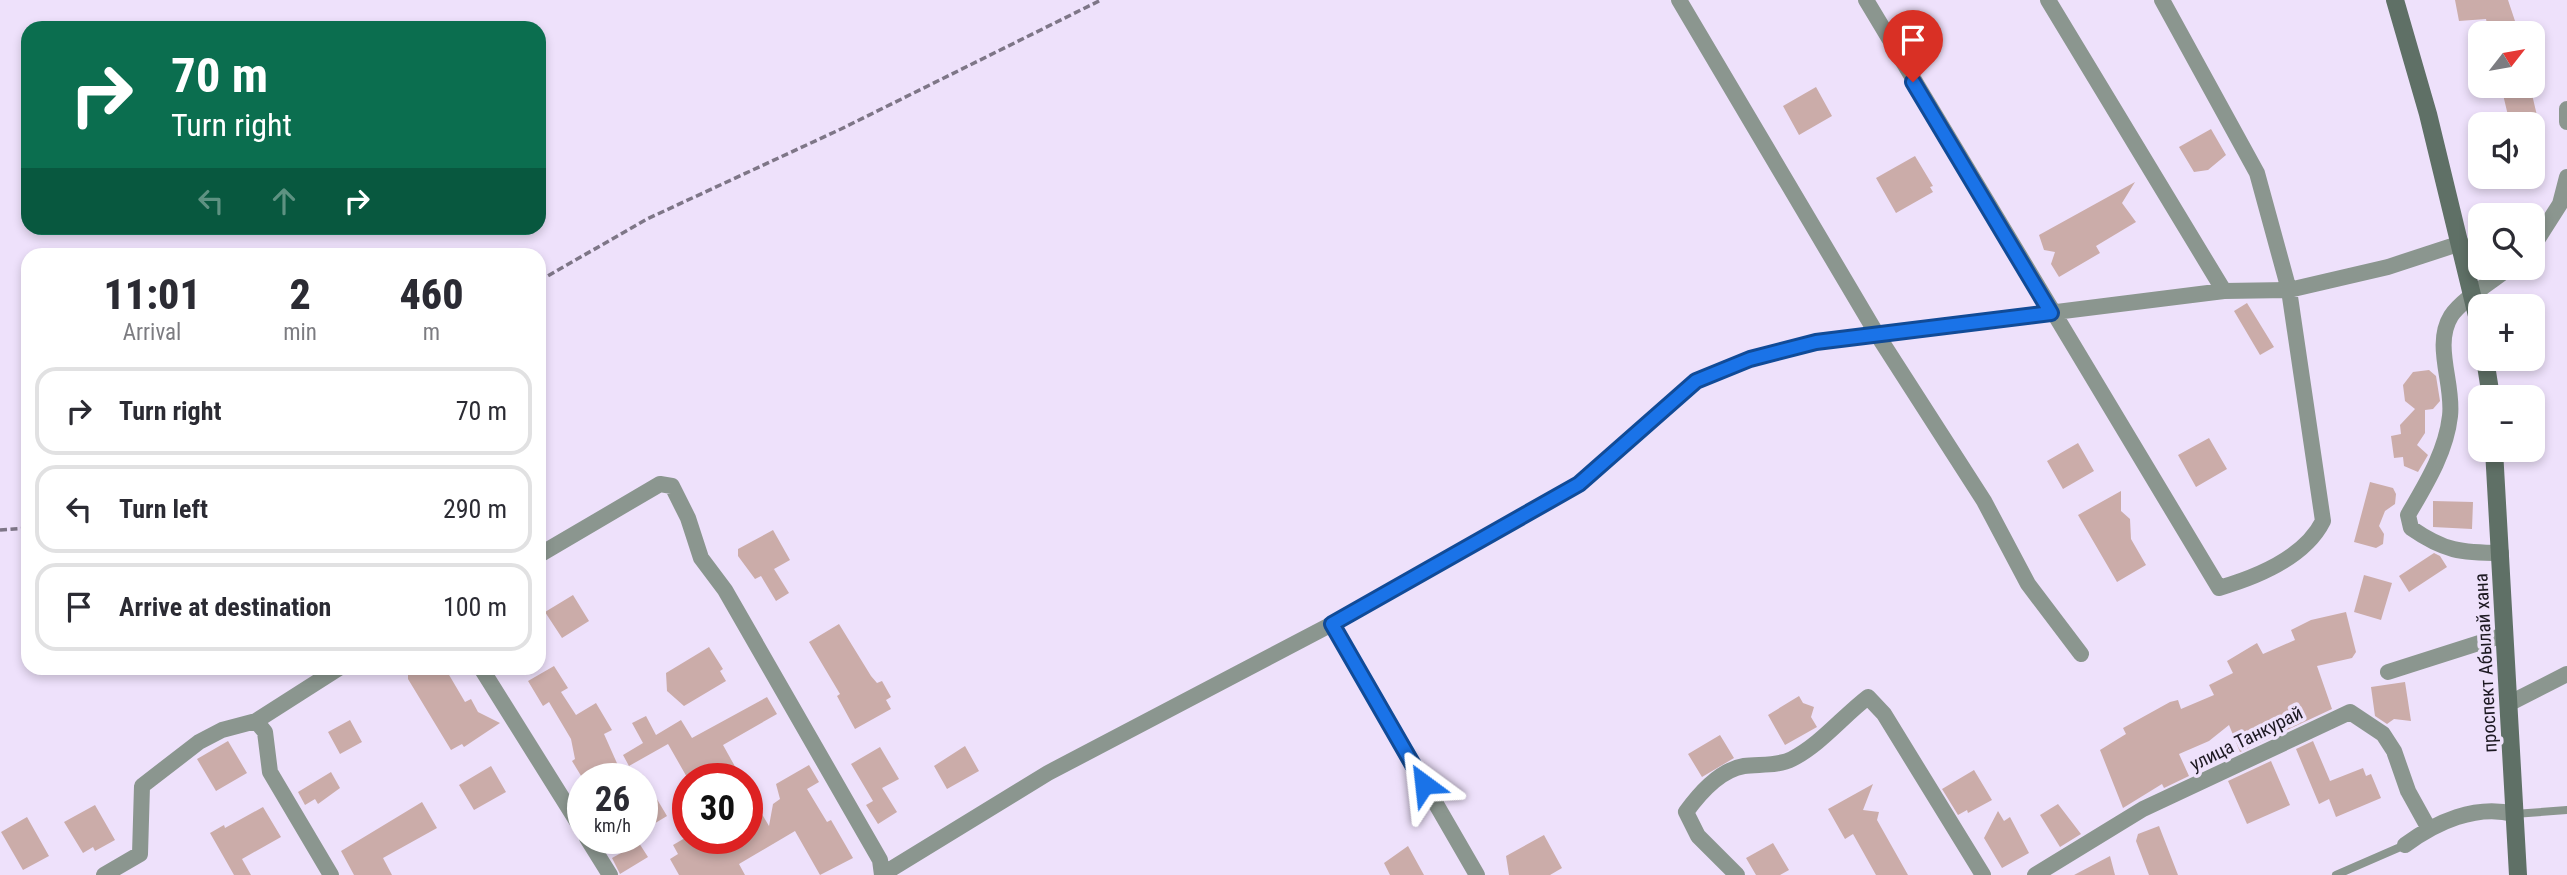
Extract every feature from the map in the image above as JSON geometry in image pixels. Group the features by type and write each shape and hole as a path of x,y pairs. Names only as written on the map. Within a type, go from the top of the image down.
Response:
{"main road":[{"path":"2396,0 2474,294"},
{"name":"проспект Абылай хана","path":"2495,462 2518,875"}],"street":[{"path":"1679,0 1878,336 1984,501 2028,584 2081,654"},
{"path":"1866,0 2051,313 2219,588 2238,583 2292,555 2315,536 2323,521 2289,290 2257,173 2162,0"},
{"path":"2048,0 2224,291"},
{"path":"2567,109 2567,122"},
{"path":"2545,228 2560,204 2567,177"},
{"path":"546,551 660,485 672,486 688,518 701,558 725,590 880,860 882,875 1048,773 1332,624 1579,484 1696,381 1750,359 1816,342 2224,291 2289,290 2388,267 2461,243"},
{"path":"2475,294 2493,280"},
{"path":"2468,300 2451,315 2443,343 2449,377 2450,416 2437,464 2408,515 2411,528 2437,546 2466,553 2501,553"},
{"path":"1332,624 1477,875"},
{"path":"2388,672 2504,635"},
{"path":"2508,704 2567,674"},
{"path":"104,875 140,854 142,786 199,742 222,730 256,721 328,675"},
{"path":"485,675 567,805"},
{"path":"1737,875 1698,836 1686,812 1696,798 1715,779 1740,766 1790,760 1841,723 1868,697 1884,714 1983,875"},
{"name":"улица Танкурай","path":"2035,875 2143,809 2350,712 2383,734 2394,751 2408,791 2428,829"},
{"path":"256,721 265,732 270,772 331,875"},
{"path":"2405,845 2428,829 2475,811 2496,809 2514,814"},
{"path":"597,854 610,875"}],"lane":[{"path":"2514,814 2567,810"},
{"path":"2336,875 2405,845"}],"path":[{"path":"546,277 647,219 841,129 1101,0"},
{"path":"0,530 21,528"}],"building":[{"path":"2455,0 2508,0 2515,21 2486,19 2459,21"},
{"path":"1816,87 1832,116 1799,135 1783,106"},
{"path":"2504,98 2533,98 2536,112 2507,112"},
{"path":"2211,129 2226,155 2208,170 2194,172 2179,147"},
{"path":"1915,156 1933,186 1930,187 1933,192 1896,213 1876,178"},
{"path":"2135,182 2122,203 2136,222 2096,246 2100,253 2059,277 2051,264 2055,252 2044,250 2039,235"},
{"path":"2247,303 2274,347 2260,355 2234,311"},
{"path":"2429,370 2436,376 2440,401 2433,409 2425,410 2425,433 2417,445 2428,455 2418,472 2404,466 2403,457 2394,458 2391,436 2401,434 2400,425 2415,409 2405,401 2403,385 2413,372"},
{"path":"2209,438 2227,469 2196,487 2178,455"},
{"path":"2078,443 2094,471 2063,489 2047,461"},
{"path":"2370,482 2393,488 2396,494 2395,504 2385,511 2379,526 2384,534 2383,544 2376,548 2354,542"},
{"path":"2121,491 2121,511 2130,519 2131,539 2146,565 2117,582 2078,515"},
{"path":"2433,501 2473,502 2472,529 2433,527"},
{"path":"773,530 790,560 774,569 789,593 776,601 761,576 755,579 738,556 738,549"},
{"path":"2434,553 2440,556 2447,567 2409,592 2399,576"},
{"path":"2364,575 2392,583 2381,620 2354,612"},
{"path":"573,595 589,621 562,638 546,611"},
{"path":"2346,612 2356,652 2352,658 2317,666 2332,709 2240,752 2229,725 2209,741 2179,754 2189,776 2164,788 2162,784 2123,808 2100,750 2126,734 2123,728 2170,702 2178,700 2181,709 2214,695 2209,685 2233,673 2227,661 2257,643 2263,654 2295,640 2291,630 2311,620"},
{"path":"839,624 871,676 877,683 882,681 891,697 886,700 891,709 855,729 837,696 840,694 809,642"},
{"path":"709,647 723,669 720,671 726,681 684,706 667,691 666,673"},
{"path":"554,666 568,688 561,692 576,715 596,703 612,730 604,734 617,763 573,763 575,759 571,739 549,702 543,706 528,681 538,675 546,675 546,671"},
{"path":"408,675 449,675 465,702 471,699 478,712 500,723 464,747 462,744 451,750"},
{"path":"2405,682 2411,721 2394,719 2387,724 2375,716 2371,687"},
{"path":"1799,696 1803,703 1814,707 1811,717 1817,727 1785,745 1768,715"},
{"path":"767,697 777,714 723,745 733,763 679,763 668,744 634,763 627,763 623,755 643,743 632,723 646,716 656,735 681,720 692,738"},
{"path":"350,720 362,742 340,754 328,732"},
{"path":"1720,735 1734,758 1702,777 1688,754"},
{"path":"228,741 247,773 216,791 197,759"},
{"path":"2313,741 2330,781 2363,768 2366,776 2371,774 2381,798 2336,817 2329,799 2319,804 2296,749"},
{"path":"965,746 979,771 947,789 934,766"},
{"path":"880,747 899,779 882,788 897,812 878,824 866,805 873,801 851,764"},
{"path":"2271,761 2290,805 2247,824 2228,781"},
{"path":"809,765 819,782 807,789 827,822 831,820 853,858 820,875 795,831 763,850 763,816 769,826 773,804 780,799 776,784"},
{"path":"491,766 506,792 474,810 459,785"},
{"path":"1974,770 1992,800 1968,813 1967,810 1958,815 1942,789"},
{"path":"331,772 340,788 318,804 315,799 305,805 298,792"},
{"path":"1873,784 1863,810 1879,812 1877,820 1908,875 1876,875 1853,834 1845,839 1828,809"},
{"path":"658,801 667,816 658,821"},
{"path":"422,802 437,828 383,858 392,875 354,875 341,851"},
{"path":"2058,804 2081,834 2060,847 2040,815"},
{"path":"95,805 115,840 95,851 93,847 83,853 64,822"},
{"path":"263,807 281,837 242,859 251,875 234,875 210,833 224,825 225,828"},
{"path":"1998,811 2004,821 2010,817 2029,853 2002,868 1984,838"},
{"path":"27,817 49,856 23,870 1,832"},
{"path":"2159,826 2178,875 2149,875 2136,841 2138,834"},
{"path":"1544,835 1562,868 1550,875 1509,875 1506,856"},
{"path":"1773,843 1789,870 1780,875 1756,875 1746,858"},
{"path":"1408,846 1424,875 1390,875 1384,863"},
{"path":"619,854 646,854 648,857 620,874 612,858"},
{"path":"678,854 756,854 739,864 745,875 679,875 670,859"},
{"path":"2110,856 2115,875 2074,875"}],"route":[{"path":"1424,784 1332,624 1579,484 1696,381 1750,359 1816,342 2051,313 1995,214 1913,82"}]}
